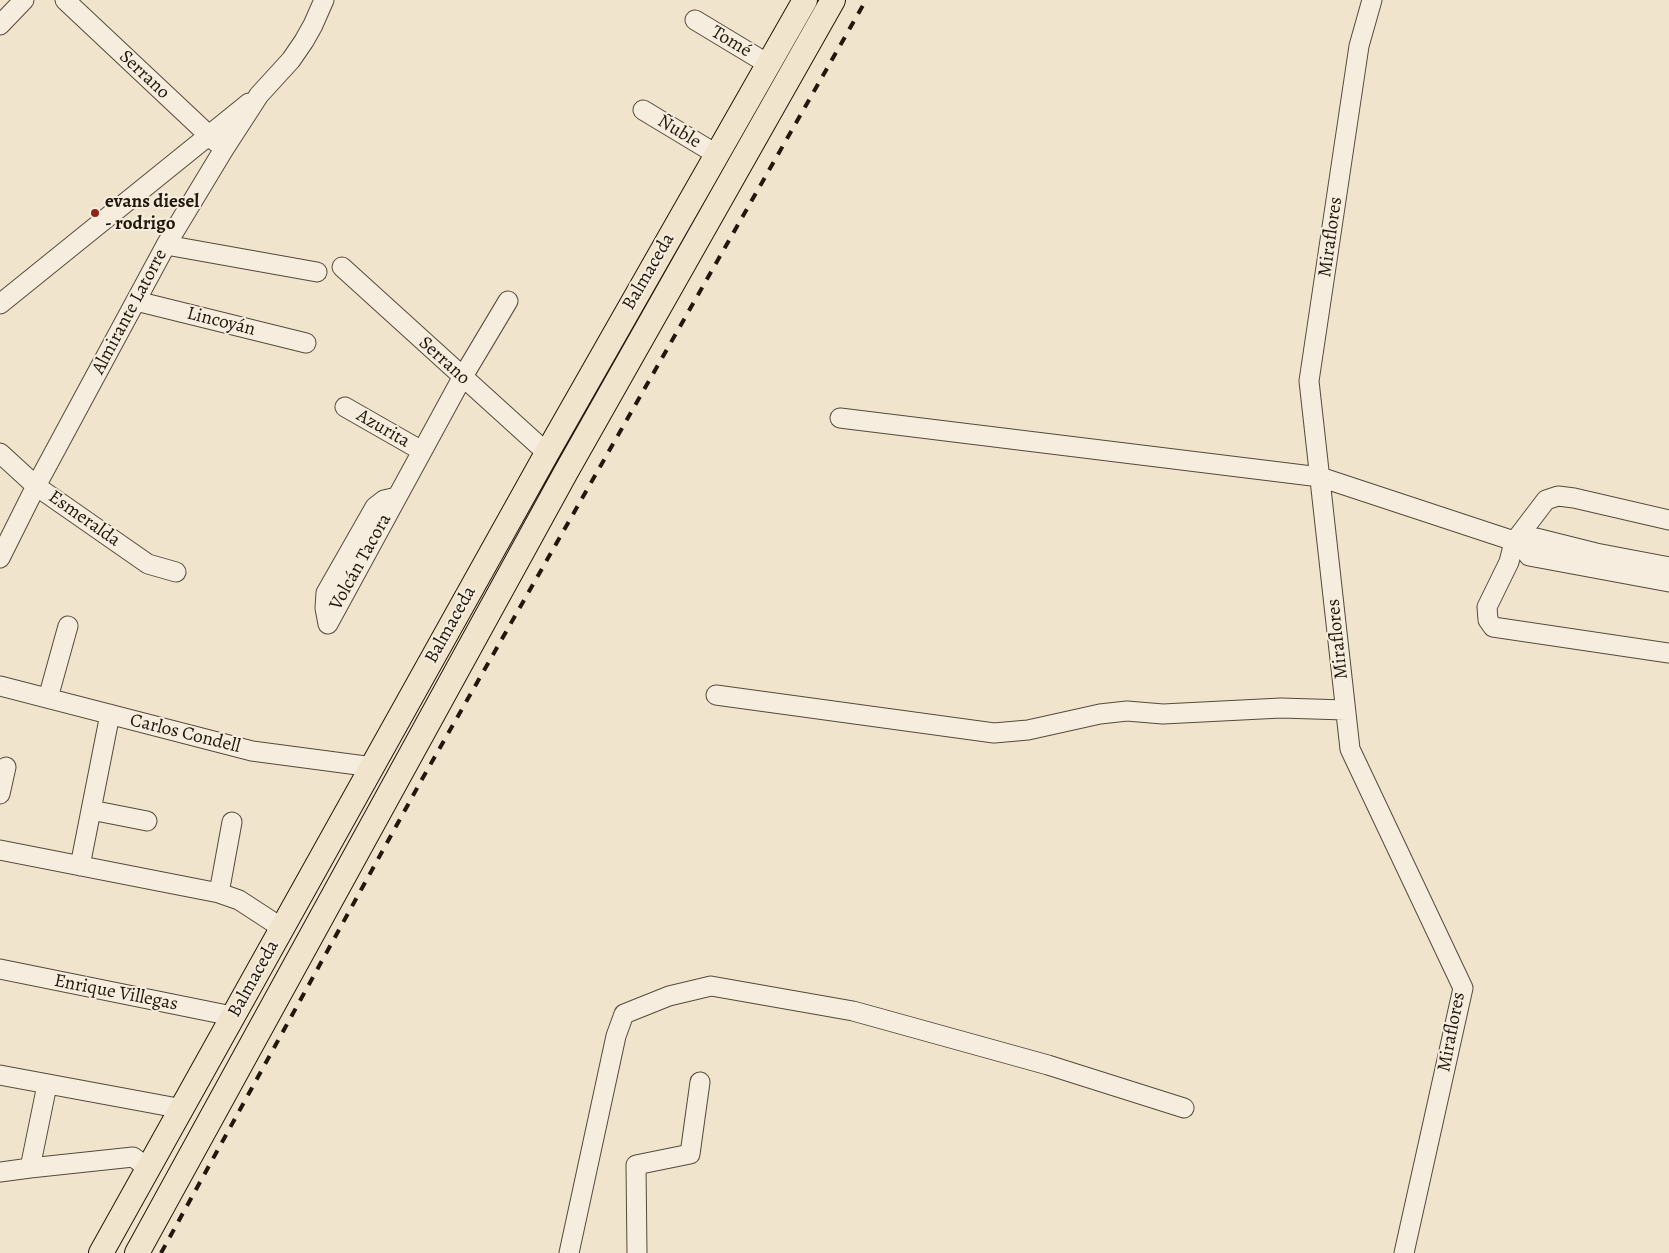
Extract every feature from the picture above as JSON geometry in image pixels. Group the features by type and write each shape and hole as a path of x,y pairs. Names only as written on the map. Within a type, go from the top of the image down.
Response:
{"main road":[{"name":"Balmaceda","path":"101,1253 547,453 716,154 806,0"},
{"name":"Balmaceda","path":"137,1253 566,472 833,0"}],"street":[{"path":"0,25 24,0"},
{"name":"Serrano","path":"65,0 224,150"},
{"name":"Almirante Latorre","path":"0,558 36,486 166,245 260,95 291,60 304,41 324,0"},
{"name":"Miraflores","path":"1372,0 1359,46 1309,381 1350,749 1463,988 1404,1253"},
{"name":"Tomé","path":"695,20 768,64"},
{"path":"0,304 260,95"},
{"name":"Ñuble","path":"642,110 716,154"},
{"path":"166,245 317,272"},
{"name":"Serrano","path":"342,267 462,378 547,453"},
{"name":"Lincoyán","path":"136,301 306,343"},
{"name":"Volcán Tacora","path":"396,497 384,500 375,507 326,593 325,608 328,624 462,378 508,301"},
{"name":"Azurita","path":"345,407 422,451"},
{"path":"840,418 1320,476 1517,542 1529,556 1669,582"},
{"name":"Esmeralda","path":"0,454 36,486 148,564 176,572"},
{"path":"1669,520 1574,498 1558,496 1546,500 1517,542 1487,607 1488,620 1492,627 1669,653"},
{"path":"1517,542 1536,538 1596,553 1669,567"},
{"path":"48,698 68,626"},
{"name":"Carlos Condell","path":"0,686 252,751 373,768"},
{"path":"716,695 994,732 1028,730 1100,714 1127,711 1163,714 1281,708 1346,710"},
{"path":"80,866 110,714"},
{"path":"0,794 6,767"},
{"path":"91,810 147,821"},
{"path":"219,892 232,822"},
{"path":"0,850 219,892 239,900 282,928"},
{"name":"Enrique Villegas","path":"0,970 232,1016"},
{"path":"568,1253 616,1036 624,1014 669,996 711,986 853,1011 1048,1065 1184,1108"},
{"path":"0,1075 182,1109"},
{"path":"637,1253 636,1165 690,1154 700,1082"},
{"path":"30,1168 47,1085"},
{"path":"0,1172 133,1157 148,1168"}],"railway":[{"path":"161,1253 421,781 866,0"}],"place":[{"name":"evans diesel - rodrigo","path":"95,213"}]}
